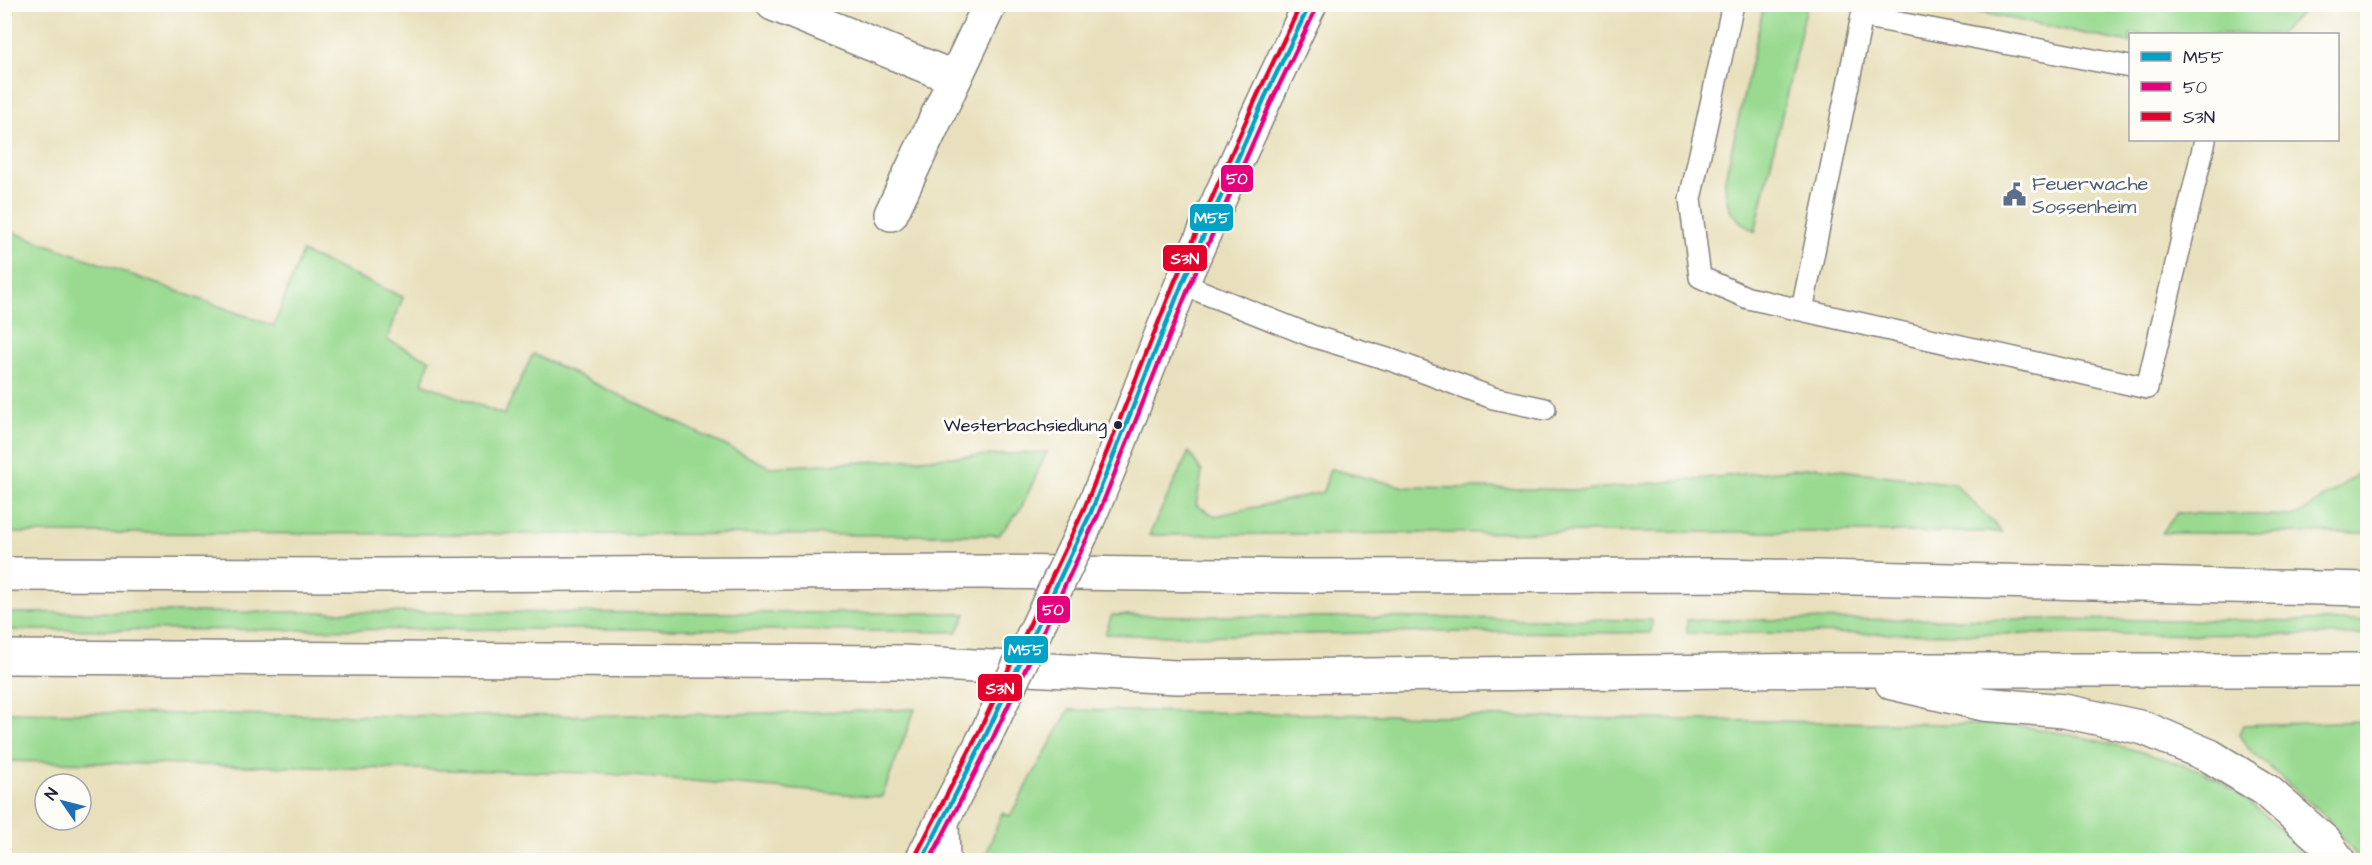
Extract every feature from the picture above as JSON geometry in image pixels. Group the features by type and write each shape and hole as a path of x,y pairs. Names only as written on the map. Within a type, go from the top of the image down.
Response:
{"main road":[{"path":"773,4 955,78"},
{"path":"891,214 990,4"},
{"path":"922,861 985,737 1091,513 1182,284 1265,97 1310,4"},
{"path":"2315,588 2367,571"},
{"path":"4,574 981,572 1303,576 1719,574 2367,589"},
{"path":"4,657 902,662 1176,677 1834,670 2367,670"},
{"path":"1834,670 1983,704 2064,711 2144,728 2210,756 2266,790 2325,842 2338,861"},
{"path":"942,823 943,861"}],"lane":[{"path":"1733,4 1690,199 1700,277 1748,298 2147,388 2205,141"},
{"path":"1802,310 1862,16 2129,67"},
{"path":"1182,284 1312,336 1394,361 1492,398 1545,409"}],"green space":[{"path":"2266,4 2302,12 2280,33 2129,33 2129,43 1943,5"},
{"path":"1764,5 1807,5 1755,232 1731,211 1726,198 1725,179"},
{"path":"4,229 274,326 302,252 403,297 387,340 430,360 422,383 504,415 533,354 770,467 1047,452 1021,508 999,535 5,533"},
{"path":"1189,452 1202,472 1196,505 1215,516 1323,492 1330,469 1405,487 1584,490 1817,467 1955,484 2002,532 1149,535"},
{"path":"2367,468 2367,533 2162,533 2177,513 2297,516"},
{"path":"5,613 966,614 957,632 682,629 5,630"},
{"path":"1112,615 1652,620 1651,633 1443,632 1172,636 1105,634"},
{"path":"1687,620 2367,621 2368,635 1687,633"},
{"path":"915,709 882,797 598,773 5,761 5,712 573,716"},
{"path":"1069,710 2016,725 2134,750 2203,772 2221,782 2262,812 2308,860 984,860 1002,813 1010,816"},
{"path":"2367,721 2367,860 2360,860 2326,817 2249,749 2239,735 2243,725"}],"transit line":[{"name":"S3N","path":"915,857 978,734 1084,509 1175,281 1258,94 1301,4"},
{"name":"M55","path":"922,860 985,737 1091,512 1182,284 1265,97 1310,4"},
{"name":"50","path":"930,860 992,740 1098,515 1189,287 1272,100 1317,7"}],"place":[{"name":"Feuerwache Sossenheim","path":"2014,195"},
{"name":"Westerbachsiedlung","path":"1118,425"}]}
